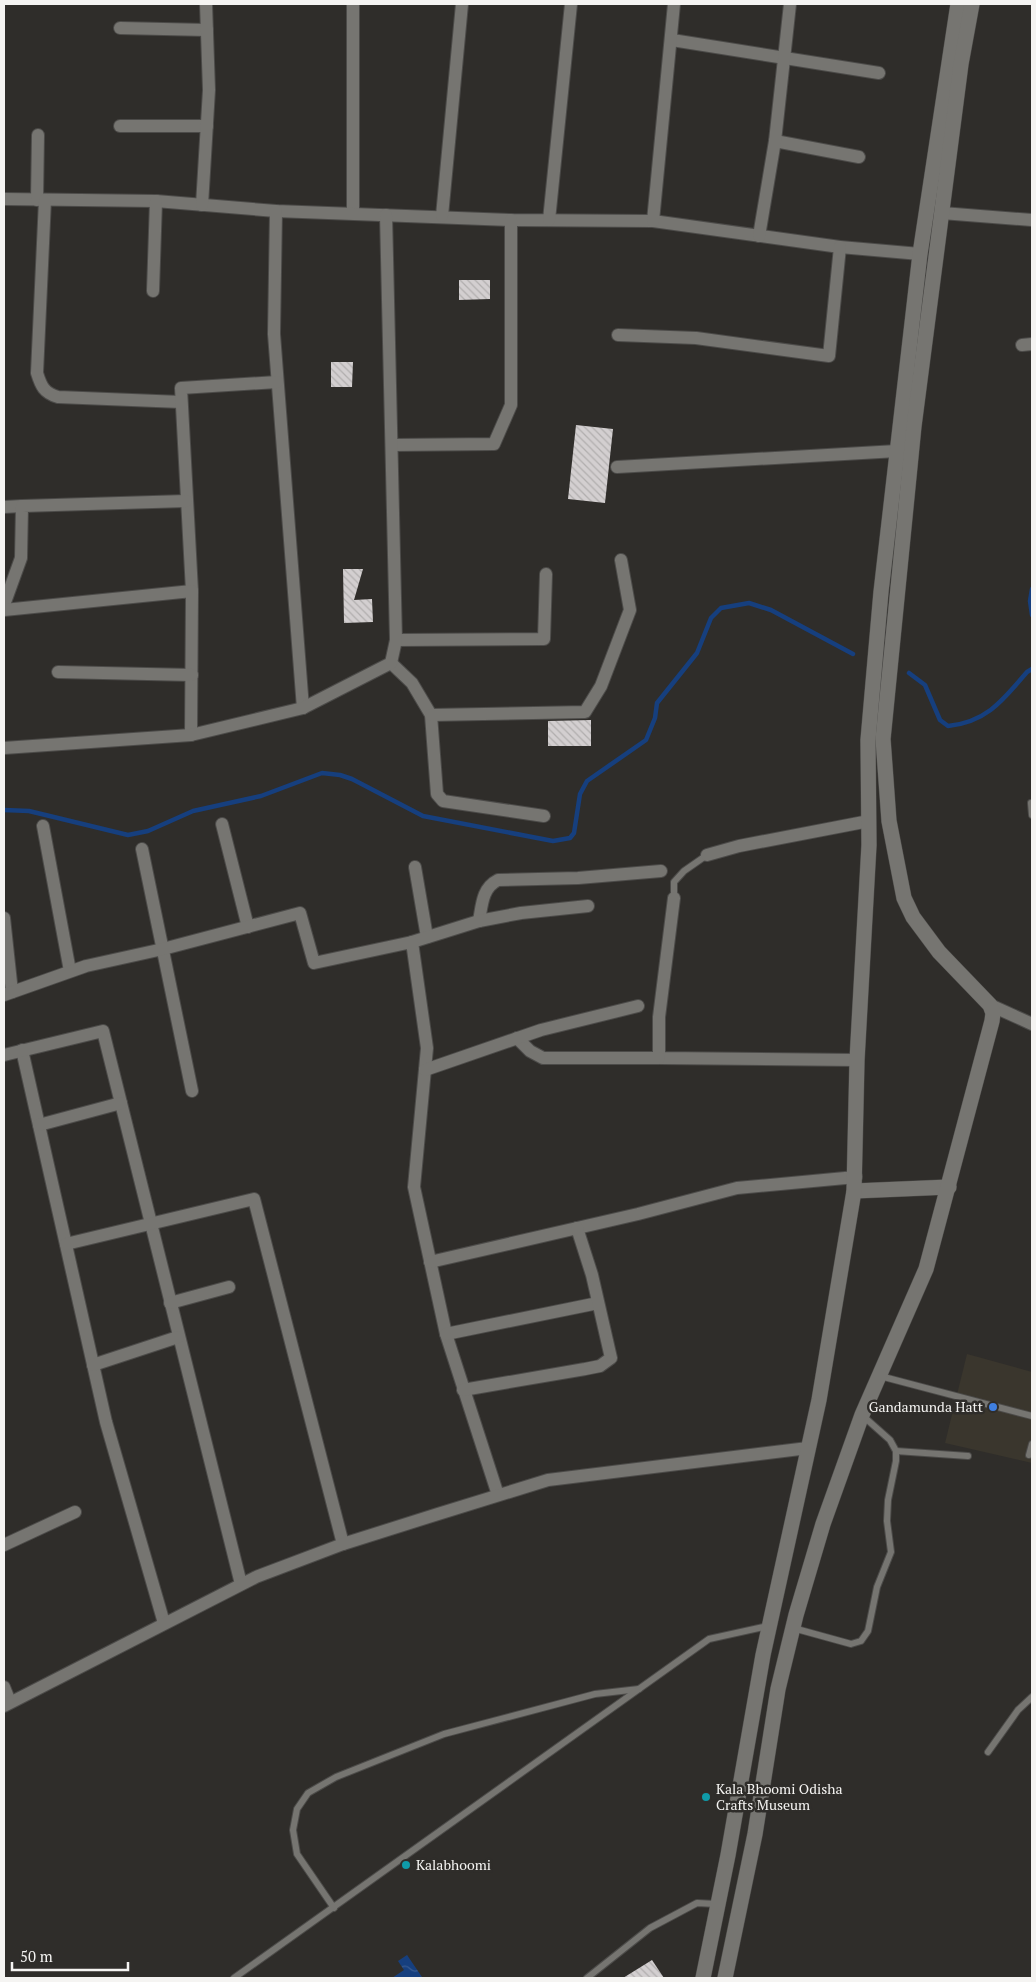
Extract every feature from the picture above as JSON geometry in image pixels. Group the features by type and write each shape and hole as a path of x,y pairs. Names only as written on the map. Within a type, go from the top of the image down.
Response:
{"main road":[{"path":"703,1978 716,1904 728,1855 769,1626 819,1400 855,1184 857,1060 865,938 869,821 868,740 881,592 920,254 958,4"},
{"path":"725,1978 755,1834 778,1689 792,1628 824,1524 862,1415 926,1269 989,1036 993,1013 990,1005 939,952 913,917 904,898 889,821 883,739 914,426 972,4"},
{"path":"855,1184 949,1187"}],"street":[{"path":"202,205 209,90 206,4"},
{"path":"352,4 353,213"},
{"path":"442,216 462,4"},
{"path":"549,220 571,4"},
{"path":"653,221 674,4"},
{"path":"759,236 775,141 790,4"},
{"path":"120,28 207,30"},
{"path":"672,40 879,73"},
{"path":"120,126 207,126"},
{"path":"38,135 41,200 37,373 41,386 48,394 58,397 182,402"},
{"path":"775,141 859,157"},
{"path":"4,199 156,201 276,210 511,220 653,221 759,236 920,254"},
{"path":"153,291 156,201"},
{"path":"276,210 274,334 303,708"},
{"path":"942,213 1032,220"},
{"path":"386,214 396,640 391,664"},
{"path":"392,445 494,444 511,406 511,220"},
{"path":"618,336 696,338 829,356 840,246"},
{"path":"191,734 192,590 181,388 277,382"},
{"path":"617,467 897,451"},
{"path":"4,507 186,501"},
{"path":"4,605 21,558 22,506"},
{"path":"431,715 585,712 601,686 630,610 621,560"},
{"path":"396,640 544,639 546,574"},
{"path":"4,610 192,590"},
{"path":"4,748 191,734 303,708 391,664"},
{"path":"391,664 412,683 431,715 437,794 443,801 544,816"},
{"path":"58,672 192,675"},
{"path":"707,855 738,846 869,821"},
{"path":"222,824 248,927"},
{"path":"42,826 70,972"},
{"path":"142,849 192,1090"},
{"path":"415,867 427,937"},
{"path":"478,921 485,891 491,883 498,880 578,878 661,871"},
{"path":"659,1058 659,1017 674,898"},
{"path":"4,918 8,994 70,972 300,912 314,963 412,942 478,921 521,913 588,906"},
{"path":"412,942 428,1048 414,1187 446,1334 498,1495"},
{"path":"990,1005 1032,1024"},
{"path":"425,1070 541,1030 638,1006"},
{"path":"4,1055 103,1031 241,1584"},
{"path":"517,1038 530,1051 543,1058 857,1060"},
{"path":"22,1050 106,1422 164,1623"},
{"path":"39,1125 121,1103"},
{"path":"430,1262 737,1188 855,1184"},
{"path":"66,1244 152,1225 254,1199 343,1544"},
{"path":"464,1390 600,1366 611,1358 577,1228"},
{"path":"170,1303 229,1287"},
{"path":"446,1334 598,1303"},
{"path":"93,1365 178,1337"},
{"path":"4,1687 7,1704 241,1584 343,1544 548,1480 808,1448"},
{"path":"4,1545 75,1512"}],"lane":[{"path":"1031,804 1032,815"},
{"path":"674,898 674,882 684,870 707,855"},
{"path":"880,1376 1032,1416"},
{"path":"792,1628 851,1644 862,1641 865,1638 877,1587 891,1552 887,1521 888,1500 896,1461 896,1450 890,1440 862,1415"},
{"path":"1029,1454 1032,1444"},
{"path":"896,1450 968,1456"},
{"path":"234,1978 709,1639 769,1626"},
{"path":"334,1908 297,1854 293,1830 297,1809 308,1792 336,1777 444,1734 594,1694 640,1689"},
{"path":"988,1752 1018,1710 1032,1697"},
{"path":"588,1978 650,1928 697,1903 716,1904"}],"shaded area":[{"name":"Gandamunda Hatt","path":"967,1354 1032,1372 1032,1463 945,1443"}],"water":[{"path":"407,1955 422,1977 392,1978 404,1970 398,1961"}],"building":[{"path":"459,280 490,280 490,299 459,300"},
{"path":"331,362 353,362 352,387 331,387"},
{"path":"576,425 613,429 605,503 568,499"},
{"path":"343,569 363,569 354,600 372,599 373,622 344,623"},
{"path":"591,720 591,746 548,746 548,721"},
{"path":"652,1960 664,1978 623,1978"}],"waterway":[{"path":"1032,589 1030,601 1032,615"},
{"path":"4,810 29,811 128,835 148,831 193,811 261,796 322,773 340,775 352,779 423,816 553,841 570,838 574,833 580,794 587,781 646,740 655,718 657,703 697,653 711,618 721,608 749,603 771,610 853,654"},
{"path":"909,673 925,685 940,720 948,726 962,724 984,715 1002,700 1027,672 1032,669"}],"place":[{"name":"Gandamunda Hatt","path":"993,1407"},
{"name":"Kala Bhoomi Odisha Crafts Museum","path":"706,1797"},
{"name":"Kalabhoomi","path":"406,1865"}]}
